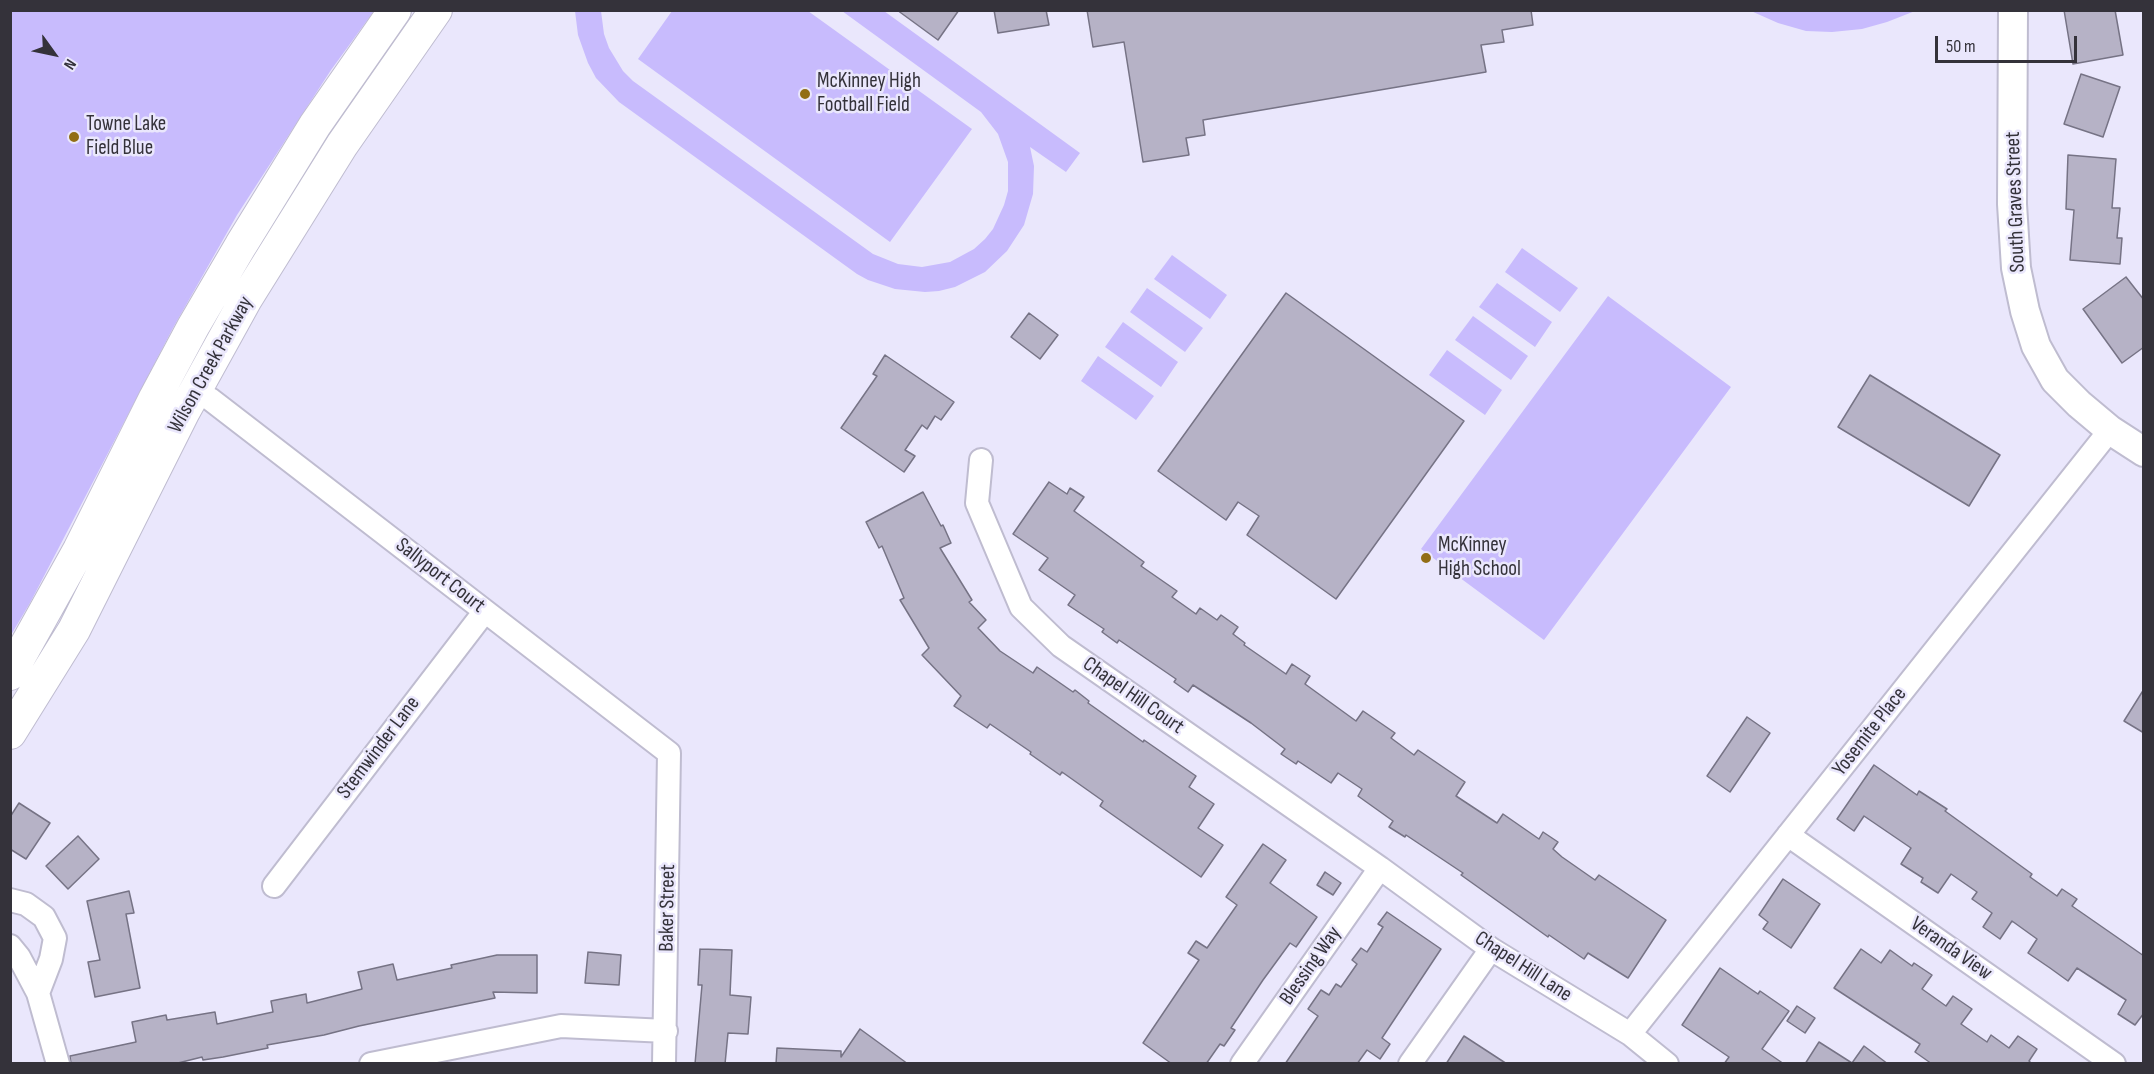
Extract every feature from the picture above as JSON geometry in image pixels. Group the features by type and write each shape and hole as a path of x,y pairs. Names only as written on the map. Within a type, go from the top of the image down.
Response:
{"main road":[{"name":"Wilson Creek Parkway","path":"10,674 79,550 177,356 241,245 315,125 395,10"},
{"name":"Wilson Creek Parkway","path":"10,734 74,630 168,442 279,244 342,145 436,10"},
{"path":"140,428 168,442"}],"street":[{"name":"South Graves Street","path":"2013,10 2012,204 2016,268 2025,310 2036,346 2055,380 2110,430 2144,452"},
{"name":"Sallyport Court","path":"210,399 669,753"},
{"name":"Yosemite Place","path":"1630,1034 2110,430"},
{"name":"Chapel Hill Court","path":"981,460 977,503 1021,607 1062,646 1380,868"},
{"name":"Stemwinder Lane","path":"274,886 485,611"},
{"name":"Baker Street","path":"664,1064 669,753"},
{"name":"Veranda View","path":"1788,835 2114,1064"},
{"name":"Chapel Hill Lane","path":"1380,868 1491,949 1630,1034 1667,1064"},
{"name":"Blessing Way","path":"1242,1064 1380,868"},
{"path":"10,900 26,904 44,917 55,938 51,959 38,993"},
{"path":"10,946 19,957 38,993 58,1064"},
{"path":"1410,1064 1491,949"},
{"path":"371,1064 561,1026 666,1031"}],"shaded area":[{"path":"10,11 374,11 331,70 237,215 173,328 30,603 11,635"},
{"path":"575,11 601,11 604,34 609,48 623,71 633,81 873,254 898,264 922,267 950,262 974,249 985,239 993,229 1004,205 1008,191 1008,162 998,134 981,112 842,11 884,11 1080,153 1066,172 1030,147 1034,166 1033,194 1024,225 1007,251 985,272 955,287 939,291 895,289 857,274 619,102 596,78 588,63 578,35"},
{"name":"McKinney High Football Field","path":"672,11 808,11 972,129 890,242 638,59"},
{"path":"1751,11 1915,11 1862,29 1832,32 1806,31 1778,23"},
{"path":"1522,248 1578,288 1560,312 1505,272"},
{"path":"1172,255 1227,295 1210,319 1154,279"},
{"path":"1497,283 1552,322 1535,347 1479,307"},
{"path":"1147,288 1203,328 1185,352 1130,312"},
{"path":"1608,296 1731,387 1544,640 1421,549"},
{"path":"1473,316 1528,356 1511,380 1455,340"},
{"path":"1123,322 1178,362 1161,387 1105,347"},
{"path":"1447,350 1502,390 1485,415 1429,375"},
{"path":"1098,356 1154,396 1136,420 1081,381"}],"building":[{"path":"897,10 959,10 938,40"},
{"path":"994,10 1046,10 1049,25 998,33"},
{"path":"1087,10 1531,10 1533,25 1502,30 1504,42 1481,45 1486,72 1203,120 1205,135 1186,138 1189,155 1143,162 1124,42 1093,47"},
{"path":"2064,10 2115,10 2123,55 2073,64"},
{"path":"2081,74 2120,87 2103,137 2064,124"},
{"path":"2068,155 2116,159 2112,208 2120,208 2117,238 2122,238 2120,264 2070,260 2074,210 2066,209"},
{"path":"2126,277 2144,300 2144,347 2122,363 2083,309"},
{"path":"1286,293 1464,421 1336,599 1247,535 1259,516 1238,502 1226,520 1158,471"},
{"path":"1029,313 1058,335 1040,359 1011,337"},
{"path":"885,355 954,402 941,420 935,416 927,429 922,425 905,450 915,456 904,472 841,428 877,376 873,374"},
{"path":"1870,375 2000,455 1969,506 1838,427"},
{"path":"1049,482 1067,494 1070,488 1084,497 1074,511 1144,562 1141,566 1177,591 1172,597 1196,614 1200,608 1217,620 1221,615 1238,627 1233,634 1245,643 1244,645 1286,674 1292,664 1310,676 1305,684 1356,721 1363,711 1395,733 1391,738 1414,755 1418,750 1465,782 1456,796 1497,823 1503,814 1539,839 1543,832 1558,842 1553,849 1562,857 1595,880 1599,875 1666,920 1628,978 1588,953 1584,959 1549,935 1548,937 1461,875 1463,873 1406,835 1405,837 1389,827 1393,821 1358,796 1362,789 1338,773 1331,783 1298,761 1296,764 1281,754 1285,749 1251,723 1193,685 1188,692 1174,682 1176,679 1119,640 1117,643 1102,632 1104,629 1068,605 1075,595 1039,570 1048,558 1013,534"},
{"path":"923,492 951,543 940,548 972,600 969,602 986,620 978,628 1000,651 1033,673 1037,667 1073,692 1075,690 1089,701 1088,703 1196,776 1189,787 1214,804 1198,828 1223,845 1201,877 1100,806 1103,801 1062,772 1060,775 990,724 987,728 954,706 961,696 922,655 929,648 900,600 904,598 882,546 879,548 866,522"},
{"path":"2144,689 2144,733 2124,721"},
{"path":"1747,717 1770,733 1730,792 1707,776"},
{"path":"1874,765 1917,795 1919,791 1947,809 1945,811 2032,874 2030,877 2057,896 2062,889 2077,899 2072,906 2144,956 2144,1013 2135,1025 2118,1014 2126,1000 2077,968 2068,981 2028,953 2037,939 2012,921 2000,939 1983,927 1992,913 1972,899 1977,892 1951,874 1938,893 1921,882 1923,878 1901,864 1911,848 1864,816 1854,831 1837,819"},
{"path":"19,803 50,823 26,859 10,849 10,817"},
{"path":"78,836 99,859 68,889 46,866"},
{"path":"1263,844 1286,860 1270,883 1317,917 1296,947 1290,943 1263,980 1231,1028 1235,1030 1224,1046 1220,1044 1206,1064 1172,1064 1143,1043 1199,960 1188,953 1196,941 1207,948 1237,905 1226,897"},
{"path":"1325,872 1341,883 1333,895 1317,885"},
{"path":"1783,879 1820,904 1791,948 1763,929 1768,922 1759,915"},
{"path":"129,891 134,913 126,914 140,988 95,997 88,962 100,960 87,901"},
{"path":"1387,912 1441,949 1382,1038 1390,1044 1380,1059 1367,1050 1357,1064 1285,1064 1318,1016 1308,1009 1321,990 1329,995 1336,984 1341,987 1357,964 1352,960 1361,948 1367,952 1383,927 1378,924"},
{"path":"700,949 732,950 730,995 751,997 748,1034 728,1033 725,1064 695,1064 702,985 698,985"},
{"path":"1861,949 1881,963 1890,950 1912,966 1914,963 1932,975 1922,989 1946,1006 1953,996 1972,1009 1961,1024 1987,1042 1991,1035 2009,1048 2018,1036 2037,1049 2029,1061 2032,1064 1932,1064 1915,1052 1920,1044 1834,988"},
{"path":"588,952 621,955 619,985 585,983"},
{"path":"497,955 537,955 537,993 493,992 495,998 267,1045 268,1048 223,1057 203,1060 202,1057 174,1064 71,1064 70,1056 136,1042 132,1022 166,1015 167,1020 215,1012 217,1024 273,1012 271,1001 306,994 307,1003 362,989 358,972 393,964 397,980"},
{"path":"1720,968 1758,994 1760,991 1789,1011 1762,1049 1784,1064 1724,1064 1729,1057 1682,1025"},
{"path":"1797,1006 1815,1018 1805,1033 1787,1021"},
{"path":"860,1029 908,1064 776,1064 777,1048 841,1051 841,1057"},
{"path":"1464,1036 1507,1064 1446,1064"},
{"path":"1819,1042 1852,1063 1864,1046 1888,1064 1805,1064"}],"place":[{"name":"McKinney High Football Field","path":"805,94"},
{"name":"Towne Lake Field Blue","path":"74,137"},
{"name":"McKinney High School","path":"1426,558"}]}
